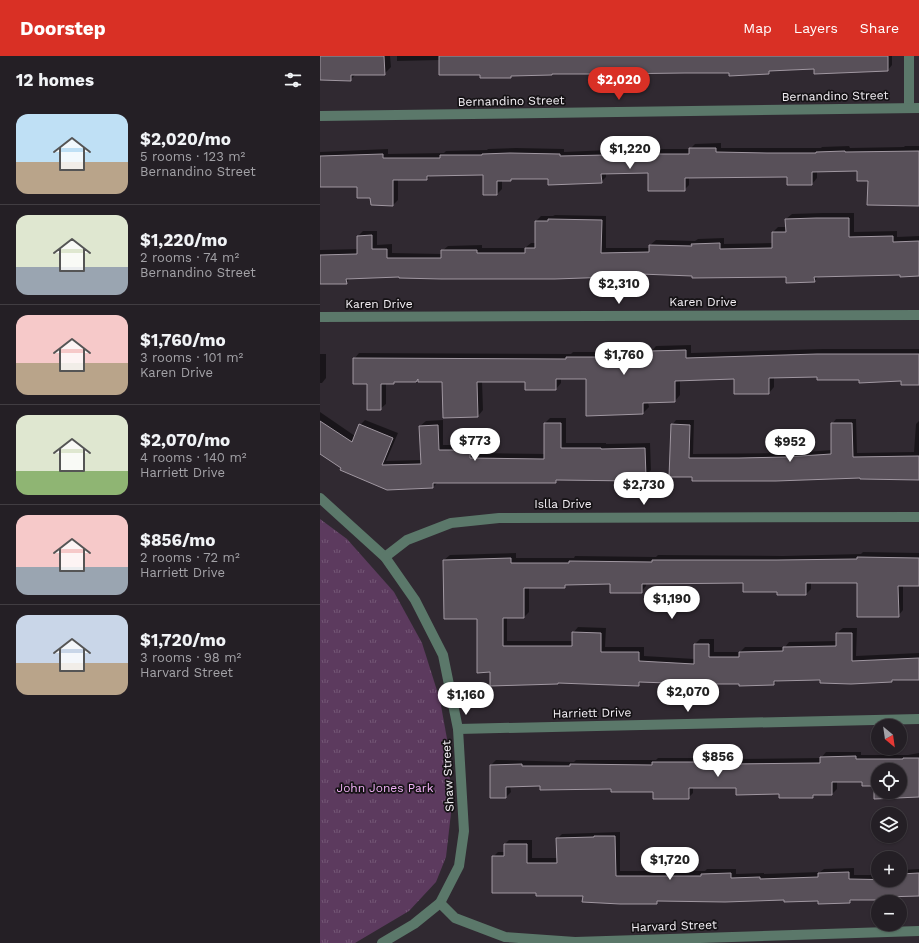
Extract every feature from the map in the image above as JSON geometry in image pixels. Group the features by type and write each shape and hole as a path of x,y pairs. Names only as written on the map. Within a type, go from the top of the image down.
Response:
{"street":[{"path":"909,56 914,108"},
{"name":"Bernandino Street","path":"320,116 914,108"},
{"name":"Karen Drive","path":"320,317 919,315"},
{"name":"Shaw Street","path":"320,498 385,557 415,600 443,655 458,728 464,831 459,866 440,903 414,924 382,943"},
{"name":"Islla Drive","path":"385,557 407,540 451,523 499,518 919,517"},
{"name":"Harriett Drive","path":"458,728 919,720"},
{"name":"Harvard Street","path":"440,903 455,918 505,938 575,942 919,931"}],"green space":[{"name":"John Jones Park","path":"320,519 347,539 394,592 422,643 440,700 449,750 451,813 446,857 436,882 409,911 355,943 320,943"}],"building":[{"path":"320,56 384,56 385,75 351,75 351,81 320,80"},
{"path":"439,56 888,56 888,71 814,74 814,69 769,71 769,74 729,76 729,73 552,74 511,76 511,78 480,78 480,75 439,75"},
{"path":"689,148 716,148 716,152 767,153 919,151 919,206 867,205 868,181 857,181 857,171 812,172 812,185 787,185 787,177 685,178 685,191 648,191 648,173 601,174 602,183 548,185 548,179 511,179 511,181 497,181 497,195 483,195 483,175 427,176 427,180 393,180 393,206 371,205 370,198 357,198 357,187 320,187 320,156 383,154 383,158 440,158 440,155 510,153 560,154 560,156 606,155 606,152 638,151 638,154 689,154"},
{"path":"849,218 849,237 893,236 893,242 919,241 919,276 814,277 815,282 786,283 786,277 692,278 692,276 640,274 640,276 555,279 441,279 399,277 346,279 347,284 320,284 320,255 357,254 357,236 372,235 372,249 387,249 387,258 441,258 441,250 477,250 477,253 525,253 525,248 535,248 535,221 548,221 548,219 602,220 601,253 649,252 649,245 692,246 691,244 720,243 720,249 772,248 772,232 786,232 785,219"},
{"path":"686,350 686,358 817,354 919,354 919,385 901,385 901,381 859,383 859,380 817,380 817,377 769,378 769,394 734,394 734,379 675,381 675,402 643,403 643,414 586,416 586,379 556,379 556,390 525,390 525,382 477,382 478,417 443,418 442,382 418,382 418,379 416,382 394,382 394,384 381,384 381,410 367,410 367,384 353,384 353,358 566,359 566,357 650,357 650,351"},
{"path":"320,421 352,442 359,424 393,438 382,465 421,464 419,426 438,425 439,450 470,450 470,458 544,459 544,423 561,423 561,448 645,448 646,477 634,477 634,481 556,480 556,483 433,483 433,488 387,490 340,470 341,468 320,454"},
{"path":"831,423 852,423 853,457 919,456 919,480 860,478 776,481 692,481 692,477 669,477 671,424 690,425 689,458 739,458 831,454"},
{"path":"857,557 919,558 919,586 898,586 899,617 857,617 857,583 806,583 806,595 777,595 777,592 743,592 743,583 642,584 642,593 610,593 610,584 565,585 565,588 524,588 524,618 503,618 503,646 572,646 572,632 601,633 601,652 639,652 639,661 694,664 694,644 709,644 709,657 739,657 739,652 783,651 783,647 836,646 836,633 852,633 852,661 919,658 919,680 892,680 892,682 851,684 820,683 820,680 774,681 774,685 739,686 739,684 639,682 639,686 558,683 490,686 490,672 477,673 477,619 444,619 443,560 511,558 511,563 569,563 569,561 652,562 652,560 857,559"},
{"path":"856,756 856,759 919,758 919,797 907,798 907,763 871,763 871,786 862,786 862,782 832,782 832,795 813,795 813,798 779,798 779,794 736,795 736,788 689,788 689,799 653,799 653,792 611,792 611,789 540,790 540,786 506,787 506,798 490,798 490,765 652,765 652,762 730,762 730,764 820,763 820,757"},
{"path":"615,836 616,876 701,876 701,874 731,873 731,878 760,877 760,879 818,877 818,873 849,872 849,879 871,879 871,887 907,887 907,874 919,873 919,896 871,895 871,900 850,900 850,903 818,904 818,901 784,902 784,900 725,902 657,901 657,904 620,904 582,902 583,896 536,896 536,893 492,893 492,856 504,856 504,844 527,844 527,863 557,863 556,838"}]}
